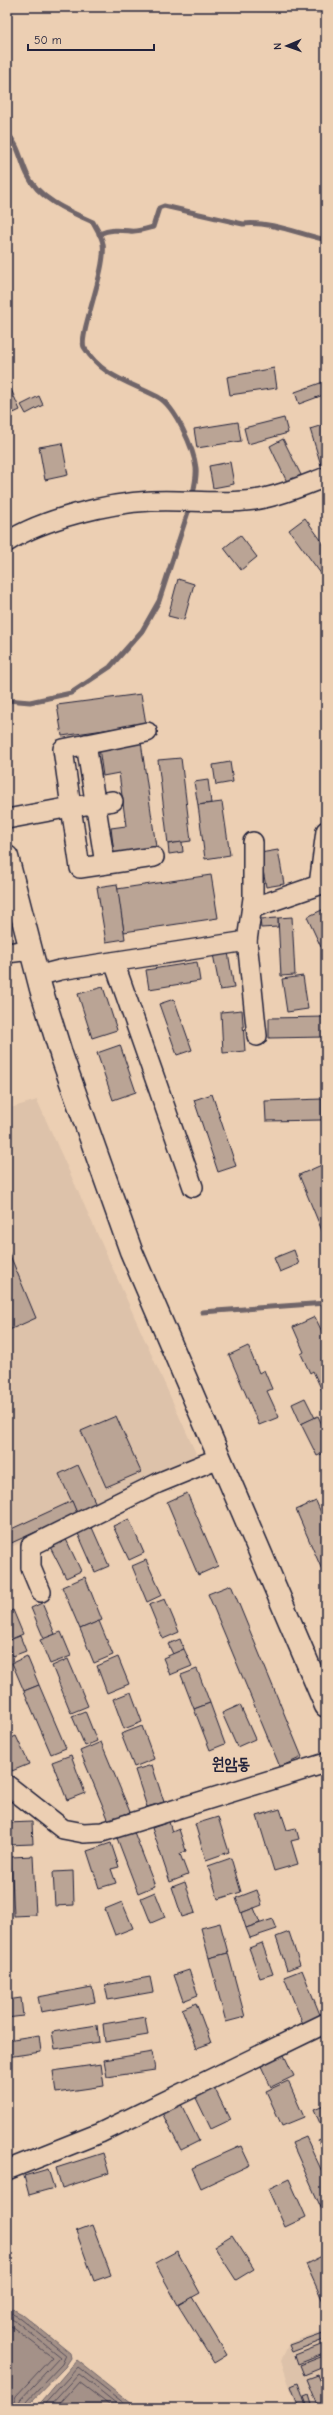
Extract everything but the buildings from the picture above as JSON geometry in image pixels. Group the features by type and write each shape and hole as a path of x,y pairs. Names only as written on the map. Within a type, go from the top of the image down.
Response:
{"main road":[{"path":"7,857 37,976 65,1064 131,1251 220,1458 321,1681 326,1706"}],"street":[{"path":"7,542 26,530 99,508 152,500 253,500 278,495 326,477"},
{"path":"147,732 63,748 80,868 154,857"},
{"path":"86,744 104,802 104,864"},
{"path":"7,819 104,802"},
{"path":"252,908 318,885 326,831"},
{"path":"254,842 252,908 247,942 257,1036"},
{"path":"37,976 114,962 247,942"},
{"path":"7,953 30,950"},
{"path":"114,962 193,1187"},
{"path":"41,1592 31,1568 31,1546 158,1483 220,1458"},
{"path":"9,1789 63,1829 84,1833 102,1832 326,1762"},
{"path":"7,2170 100,2133 326,2023"}],"shaded area":[{"path":"37,1100 198,1458 7,1549 7,1109"},
{"path":"326,2329 326,2408 297,2408 281,2361 289,2343"}],"water":[{"path":"7,2306 22,2314 70,2353 71,2358 65,2367 25,2408 7,2408"},
{"path":"77,2360 137,2408 36,2408"}],"waterway":[{"path":"213,7 326,11"},
{"path":"7,133 17,147 27,174 39,191 56,204 93,222 99,232 103,244 103,255 101,269 85,330 83,340 84,347 91,357 108,372 117,378 158,397 171,409 183,429 192,450 196,468 192,498"},
{"path":"99,234 118,230 136,231 153,227 159,208 164,206 243,224 264,224 274,226 326,240"},
{"path":"7,700 30,702 71,693 110,667 142,631 159,601 190,506"},
{"path":"202,1312 326,1303"}],"district":[{"name":"원암동","path":"231,1763"}]}
